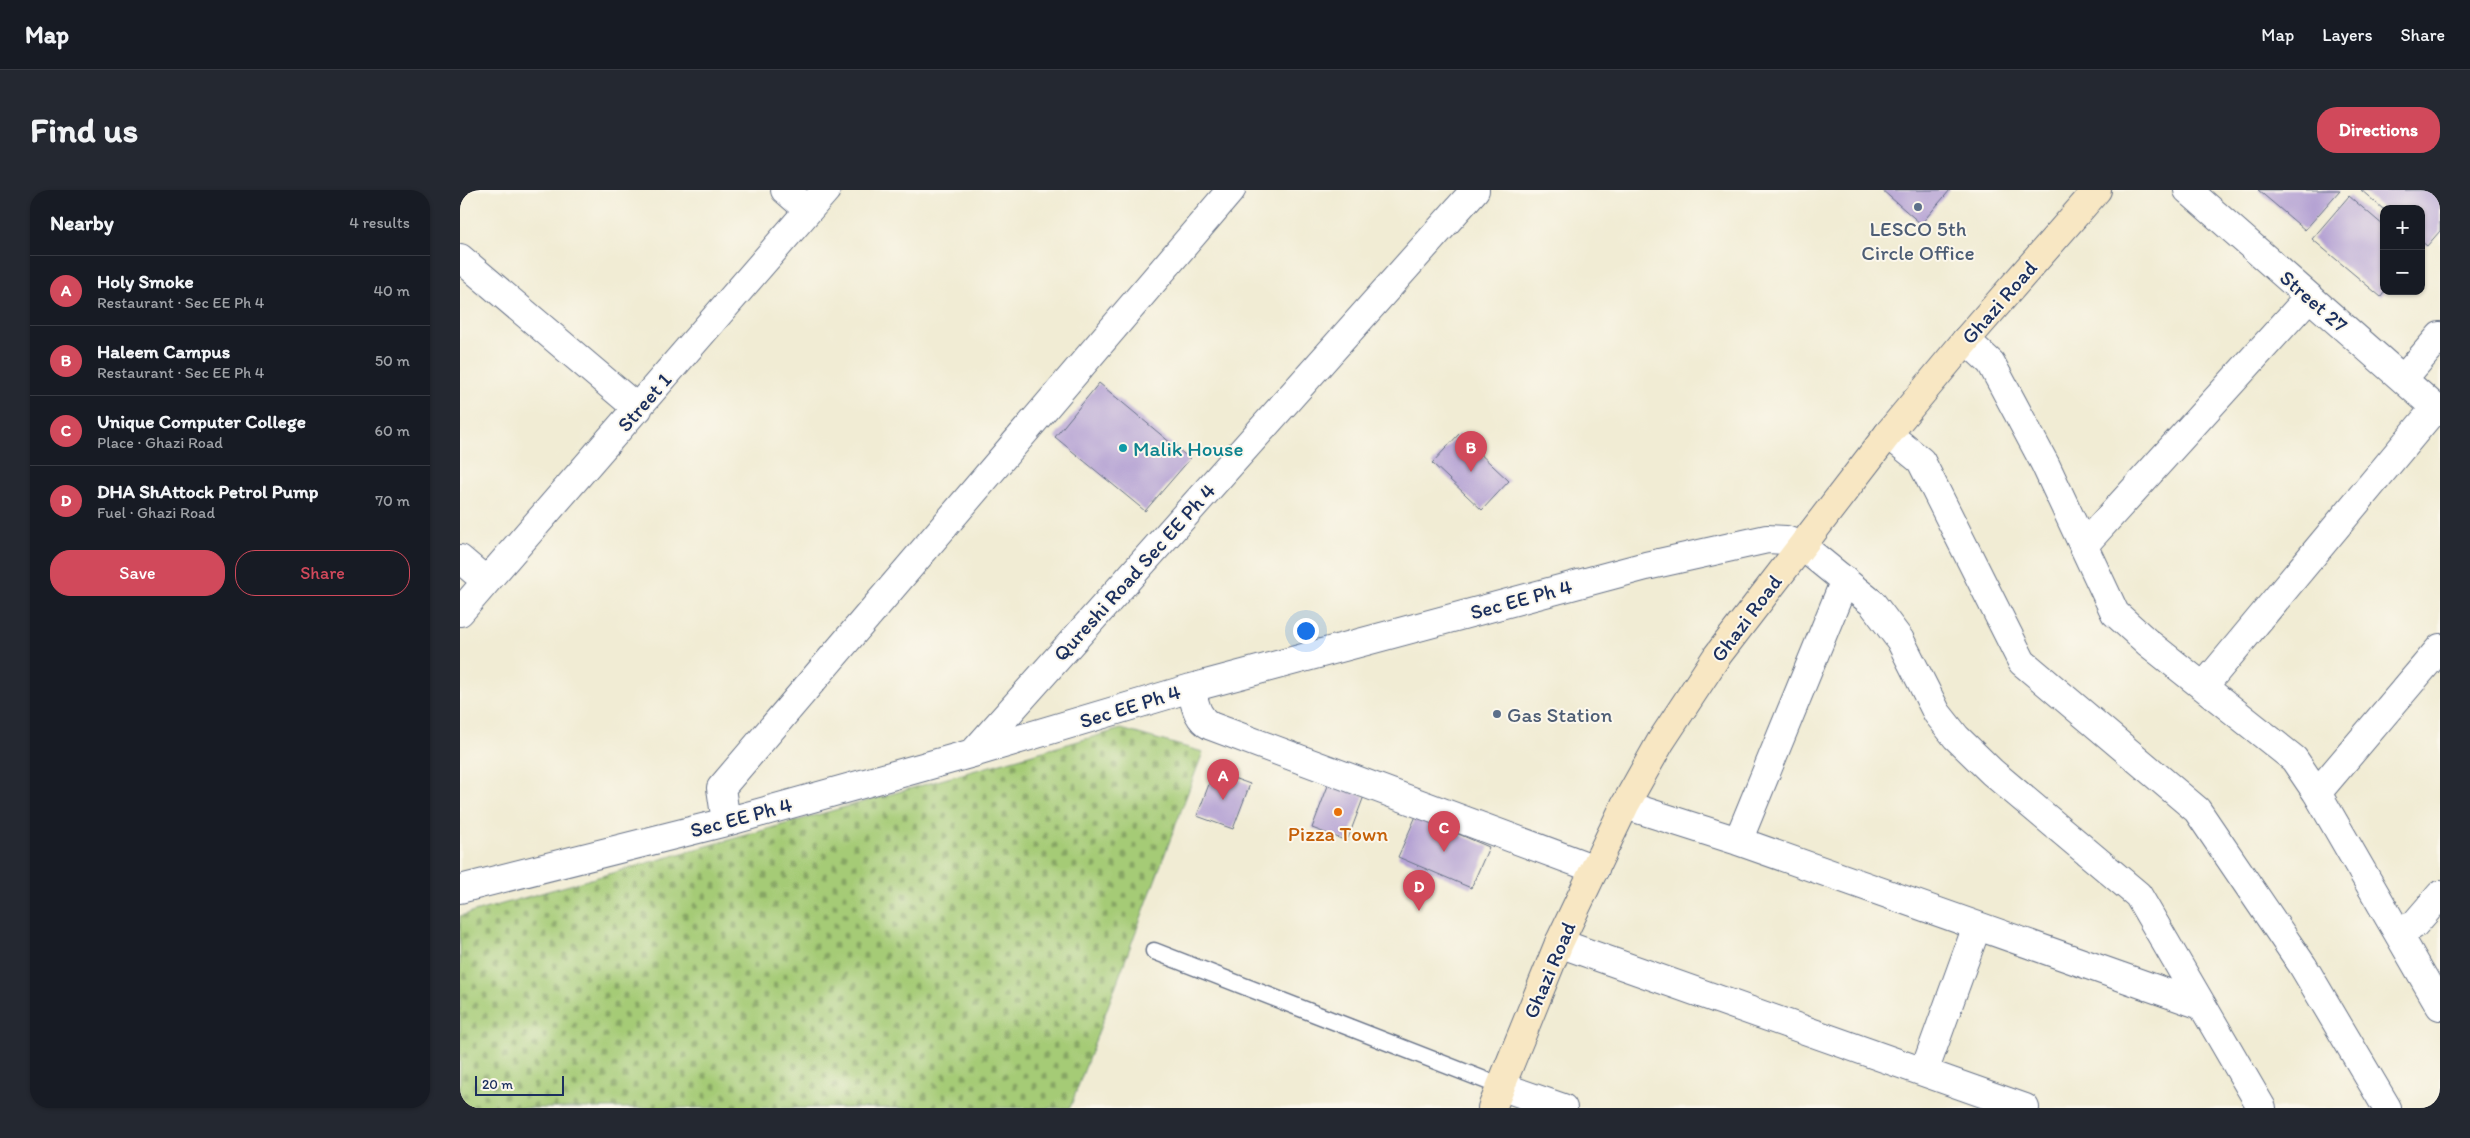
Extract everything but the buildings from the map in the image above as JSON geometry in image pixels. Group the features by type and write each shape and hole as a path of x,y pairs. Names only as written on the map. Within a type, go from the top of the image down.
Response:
{"main road":[{"name":"Ghazi Road","path":"1496,1097 1559,943 1625,805 1661,741 1717,656 1888,434 1966,340 2097,190"}],"street":[{"path":"785,190 808,210"},
{"name":"Street 1","path":"460,612 826,190"},
{"path":"726,822 721,788 1231,190"},
{"name":"Qureshi Road Sec EE Ph 4","path":"973,753 1475,190"},
{"name":"Street 27","path":"2188,190 2404,378 2438,410"},
{"path":"460,258 638,409"},
{"path":"2084,545 2309,297"},
{"path":"2404,378 2440,336"},
{"path":"1966,340 1991,363 2045,464 2115,613 2147,642 2294,759 2317,793 2399,931 2440,1006"},
{"path":"2204,686 2438,410"},
{"path":"1888,434 1921,461 2022,662 2197,810 2303,966 2387,1108"},
{"name":"Sec EE Ph 4","path":"460,889 726,822 973,753 1191,688 1646,566 1767,539 1786,540 1802,546"},
{"path":"1802,546 1872,603 1887,620 1916,667 1937,713 1956,736 1992,772 2138,895 2262,1108"},
{"path":"460,559 486,581"},
{"path":"1738,841 1845,580"},
{"path":"2317,793 2440,648"},
{"path":"1191,688 1198,714 1203,722 1210,726 1595,869"},
{"path":"1625,805 1738,841 2201,1005"},
{"path":"2399,931 2414,925 2440,895"},
{"path":"1924,1072 1977,926"},
{"path":"1559,943 2025,1108"},
{"path":"1496,1097 1562,1108"}],"lane":[{"path":"1154,952 1496,1097"}],"green space":[{"path":"1121,729 1203,752 1070,1108 460,1108 460,916"}],"place":[{"name":"LESCO 5th Circle Office","path":"1918,207"},
{"name":"Malik House","path":"1123,448"},
{"name":"Haleem Campus","path":"1471,472"},
{"name":"Gas Station","path":"1497,714"},
{"name":"Holy Smoke","path":"1223,800"},
{"name":"Pizza Town","path":"1338,812"},
{"name":"Unique Computer College","path":"1444,852"},
{"name":"DHA ShAttock Petrol Pump","path":"1419,911"}]}
